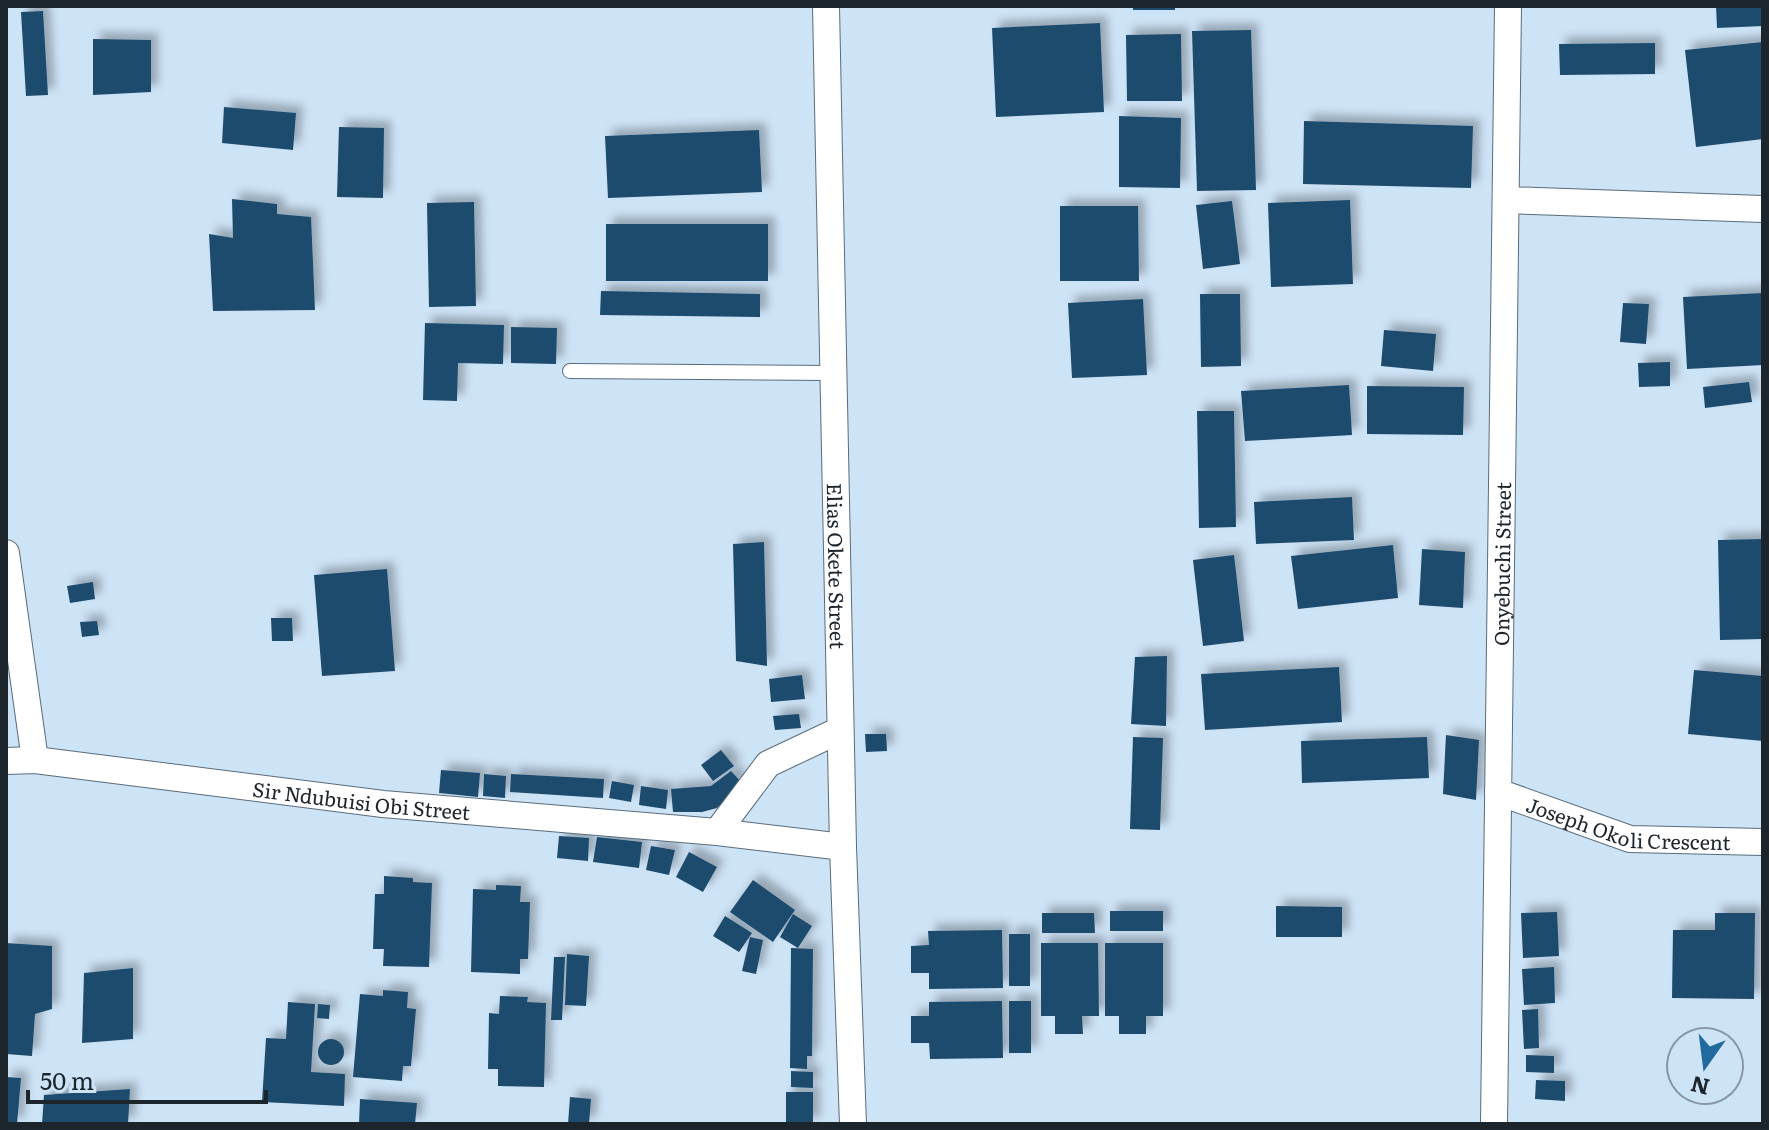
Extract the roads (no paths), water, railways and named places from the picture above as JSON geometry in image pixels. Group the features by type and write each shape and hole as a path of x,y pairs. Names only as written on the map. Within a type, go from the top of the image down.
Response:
{"street":[{"name":"Elias Okete Street","path":"826,6 840,730 853,1124"},
{"name":"Onyebuchi Street","path":"1494,1124 1508,6"},
{"path":"1506,200 1763,209"},
{"path":"6,553 35,760"},
{"path":"717,832 768,764 840,730"},
{"name":"Sir Ndubuisi Obi Street","path":"6,761 35,760 383,804 717,832 843,847"},
{"name":"Joseph Okoli Crescent","path":"1498,792 1630,839 1763,842"}],"lane":[{"path":"570,371 833,373"}]}
